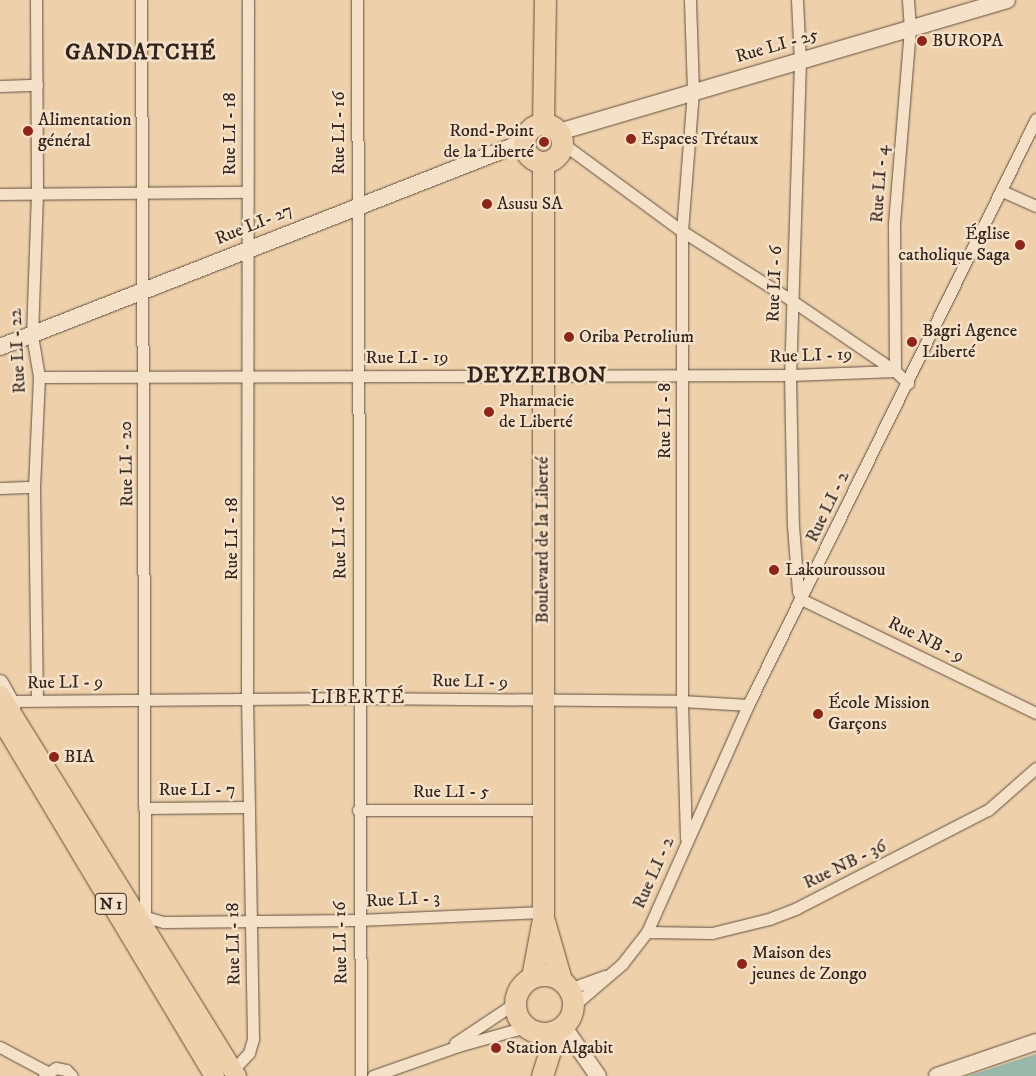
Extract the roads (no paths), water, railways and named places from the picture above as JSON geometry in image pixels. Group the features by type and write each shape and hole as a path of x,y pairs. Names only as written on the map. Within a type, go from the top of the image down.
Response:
{"highway":[{"path":"545,0 558,154 543,162 527,154 524,142 528,131 555,133"},
{"name":"Boulevard de la Liberté","path":"532,977 543,915 543,162"},
{"name":"Boulevard de la Liberté","path":"543,915 568,992"},
{"path":"535,1076 530,1029 516,1012 515,1004 520,988 532,977 542,974 568,992 560,1028 542,1076"},
{"path":"530,1029 560,1028"}],"main road":[{"path":"6,698 5,725 141,916 219,1074"},
{"name":"N 1","path":"5,725 219,1074"}],"street":[{"name":"Rue LI - 22","path":"36,0 38,85 37,193 32,335 39,377 34,488 37,700"},
{"name":"Rue LI - 20","path":"141,0 141,192 144,291 143,375 146,589 141,916"},
{"name":"Rue LI - 18","path":"219,1074 252,1047 252,920 247,700 249,376 247,192 248,0"},
{"name":"Rue LI - 16","path":"357,0 358,920 361,1076"},
{"name":"Rue LI - 8","path":"686,842 682,701 682,231 693,91 690,0"},
{"name":"Rue LI - 6","path":"797,0 800,61 790,375 792,525 795,577 801,599"},
{"name":"Rue LI - 4","path":"895,371 894,223 910,29 908,0"},
{"name":"Rue LI - 25","path":"555,133 618,117 693,91 1007,0"},
{"path":"0,86 38,85"},
{"name":"Rue LI - 2","path":"611,973 632,953 647,932 748,705 908,383 1036,119"},
{"path":"555,133 682,231 791,300 895,371 908,383"},
{"name":"Rue LI- 27","path":"0,347 248,248 524,142"},
{"path":"1002,191 1036,206"},
{"path":"0,194 247,192"},
{"name":"Rue LI - 19","path":"39,377 143,375 790,375 895,371"},
{"path":"0,488 34,488"},
{"name":"Rue NB - 9","path":"801,599 1036,713"},
{"path":"0,683 6,698"},
{"name":"Rue LI - 9","path":"6,698 37,700 358,698 682,701 748,705"},
{"name":"Rue NB - 36","path":"647,932 712,933 769,919 797,908 988,810 1036,768"},
{"name":"Rue LI - 7","path":"144,808 249,807"},
{"name":"Rue LI - 5","path":"358,810 543,810"},
{"name":"Rue LI - 3","path":"141,916 164,922 358,920 543,915"},
{"path":"568,992 611,973"},
{"path":"568,992 611,973"},
{"path":"443,1051 515,1004"},
{"path":"560,1028 598,1076"},
{"path":"373,1076 443,1051 530,1029"},
{"path":"937,1076 1036,1042"},
{"path":"0,1047 45,1074 61,1068 72,1076"}],"place":[{"name":"BUROPA","path":"922,41"},
{"name":"Alimentation général","path":"28,131"},
{"name":"Espaces Trétaux","path":"631,139"},
{"name":"Rond-Point de la Liberté","path":"544,142"},
{"name":"Asusu SA","path":"487,204"},
{"name":"Église catholique Saga","path":"1020,245"},
{"name":"Oriba Petrolium","path":"569,337"},
{"name":"Bagri Agence Liberté","path":"912,342"},
{"name":"Pharmacie de Liberté","path":"489,412"},
{"name":"Lakouroussou","path":"774,570"},
{"name":"École Mission Garçons","path":"818,714"},
{"name":"BIA","path":"54,757"},
{"name":"Maison des jeunes de Zongo","path":"742,964"},
{"name":"Station Algabit","path":"496,1048"}],"district":[{"name":"GANDATCHÉ","path":"141,53"},
{"name":"DEYZEIBON","path":"537,376"},
{"name":"LIBERTÉ","path":"358,698"}]}
